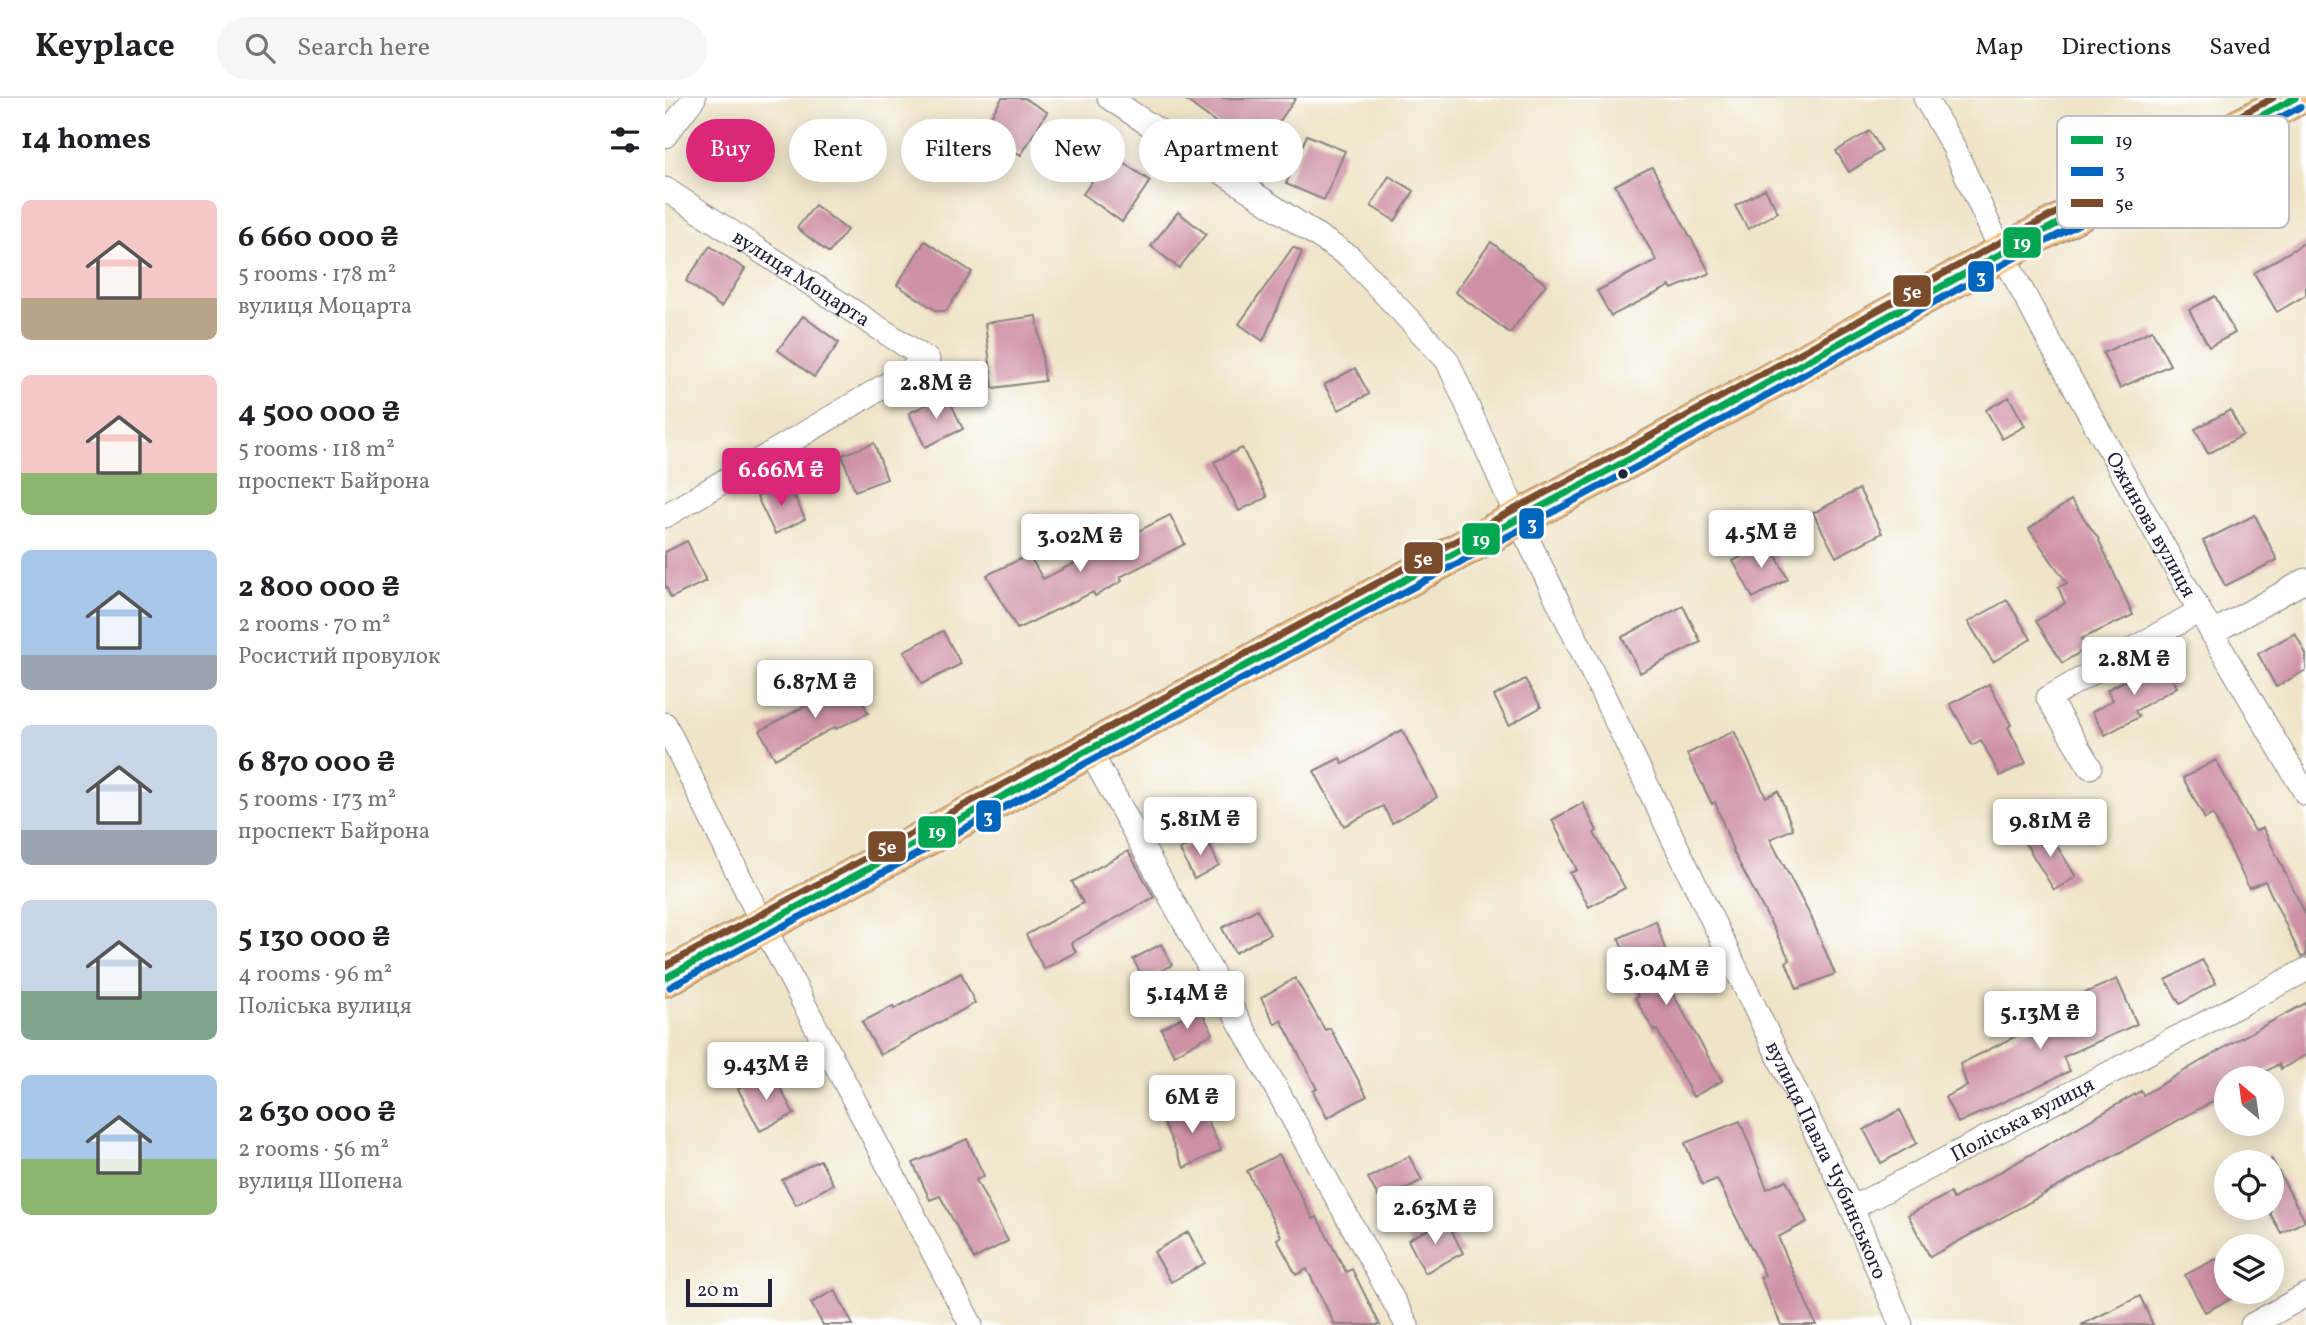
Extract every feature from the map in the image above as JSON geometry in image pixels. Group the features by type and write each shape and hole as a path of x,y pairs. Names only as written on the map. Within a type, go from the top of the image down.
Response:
{"main road":[{"path":"2261,116 2295,98"},
{"path":"665,978 1518,519 2057,224"}],"street":[{"path":"665,136 694,98"},
{"name":"вулиця Павла Чубинського","path":"1109,98 1350,257 1447,360 1518,519 1852,1208 1901,1325"},
{"name":"Ожинова вулиця","path":"1925,98 1953,146 2002,253 2199,611 2306,794"},
{"name":"вулиця Моцарта","path":"665,189 928,360 665,516"},
{"path":"2212,633 2306,580"},
{"path":"2090,767 2048,698 2199,611"},
{"path":"665,724 763,925 971,1325"},
{"path":"1089,750 1407,1325"},
{"name":"Поліська вулиця","path":"1852,1208 2306,971"},
{"path":"2252,1325 2306,1294"}],"building":[{"path":"1002,98 1024,98 1047,112 1043,119 1030,119 1030,140 1021,155 1016,152 1016,119 989,119"},
{"path":"1183,98 1296,98 1281,119 1211,119"},
{"path":"1870,131 1882,151 1849,172 1836,151"},
{"path":"1307,135 1345,151 1324,200 1286,184 1303,182 1303,144"},
{"path":"1125,164 1139,173 1139,182 1149,182 1122,222 1083,194 1091,182 1125,182"},
{"path":"1652,167 1710,273 1672,289 1670,286 1611,316 1597,291 1656,260 1615,185"},
{"path":"1389,176 1414,191 1395,221 1371,206"},
{"path":"1765,189 1778,212 1748,229 1735,206"},
{"path":"815,205 847,230 829,253 797,228"},
{"path":"1178,212 1206,234 1179,268 1151,246"},
{"path":"925,241 972,272 946,311 937,311 897,285"},
{"path":"1491,242 1546,284 1510,333 1455,292"},
{"path":"2306,242 2306,295 2277,312 2254,273"},
{"path":"710,246 745,269 721,307 686,281"},
{"path":"1293,247 1302,252 1263,341 1239,324"},
{"path":"2215,296 2235,333 2209,347 2189,310"},
{"path":"803,316 839,343 814,377 778,350"},
{"path":"1037,316 1045,381 993,388 985,323"},
{"path":"2152,330 2170,365 2120,388 2103,353"},
{"path":"1355,368 1369,394 1339,410 1324,385"},
{"path":"947,395 963,429 925,447 909,413"},
{"path":"2009,397 2025,426 2002,439 1986,410"},
{"path":"2230,410 2243,435 2208,454 2195,429"},
{"path":"874,443 887,479 855,491 842,455"},
{"path":"1242,448 1267,497 1239,511 1214,462"},
{"path":"788,482 805,519 775,534 757,497"},
{"path":"1859,489 1882,533 1836,557 1813,513"},
{"path":"2071,500 2098,538 2133,615 2081,639 2087,648 2062,663 2036,621 2065,603 2058,587 2067,583 2029,529"},
{"path":"1170,515 1185,544 1120,577 1122,581 1095,596 1093,592 1017,629 987,575 1029,555 1043,579"},
{"path":"2255,515 2277,560 2225,586 2203,541"},
{"path":"687,541 706,581 671,598 665,585 665,552"},
{"path":"1769,542 1788,579 1753,598 1733,561"},
{"path":"2007,600 2031,639 1993,662 1968,622"},
{"path":"1683,606 1701,642 1640,673 1622,637"},
{"path":"943,631 961,664 922,684 904,651"},
{"path":"2295,633 2306,654 2306,670 2276,687 2258,654"},
{"path":"2162,660 2177,687 2135,711 2139,717 2105,735 2092,712 2113,700 2107,690"},
{"path":"1525,679 1541,707 1509,725 1494,696"},
{"path":"852,680 868,713 775,759 760,731"},
{"path":"1989,684 2011,725 2008,727 2026,763 2000,776 1981,740 1972,745 1950,704"},
{"path":"1402,730 1437,797 1392,823 1383,806 1344,826 1314,771 1340,758 1343,764"},
{"path":"1734,731 1766,797 1778,791 1793,829 1770,839 1812,919 1835,974 1797,989 1786,962 1790,960 1734,853 1715,802 1712,804 1687,754"},
{"path":"2216,760 2255,831 2263,828 2306,915 2306,956 2301,957 2265,881 2249,888 2213,814 2205,819 2183,778"},
{"path":"1583,803 1597,831 1594,833 1625,888 1589,907 1570,873 1577,870 1552,820"},
{"path":"2046,828 2076,877 2054,890 2024,841"},
{"path":"1205,835 1219,865 1194,879 1180,850"},
{"path":"1128,851 1154,897 1071,943 1076,952 1044,969 1026,935 1083,903 1072,882"},
{"path":"1257,909 1270,934 1235,953 1222,928"},
{"path":"1656,921 1672,971 1663,976 1722,1081 1693,1097 1657,1030 1654,1031 1635,998 1638,997 1619,938"},
{"path":"1161,944 1172,965 1144,980 1133,959"},
{"path":"2202,960 2216,983 2180,1004 2166,980"},
{"path":"961,973 975,1003 880,1055 862,1022 893,1006 894,1009"},
{"path":"1295,978 1325,1030 1330,1028 1367,1096 1327,1118 1313,1091 1317,1089 1281,1020 1275,1024 1261,998"},
{"path":"2117,979 2137,1024 2063,1057 2070,1071 1958,1123 1945,1097 1967,1086 1960,1064 2074,1007 2071,999"},
{"path":"2306,1003 2306,1055 2284,1067 2279,1064 2214,1066 2214,1101 1930,1257 1908,1215 1950,1193 1953,1199 2141,1091 2143,1095"},
{"path":"1199,1008 1213,1033 1174,1055 1161,1029"},
{"path":"772,1072 794,1114 760,1131 738,1089"},
{"path":"1200,1103 1221,1150 1184,1168 1162,1120"},
{"path":"1900,1110 1917,1143 1881,1163 1864,1130"},
{"path":"1740,1121 1767,1189 1786,1180 1807,1222 1778,1237 1816,1325 1781,1325 1760,1277 1765,1275 1717,1179 1702,1185 1685,1143"},
{"path":"967,1139 984,1176 976,1180 1008,1241 974,1259 940,1196 930,1200 913,1163"},
{"path":"1279,1154 1313,1219 1317,1217 1346,1272 1352,1269 1380,1325 1335,1325 1307,1269 1296,1275 1277,1239 1281,1236 1247,1171"},
{"path":"1409,1156 1422,1180 1381,1202 1368,1178"},
{"path":"820,1160 833,1184 796,1205 782,1180"},
{"path":"2284,1182 2305,1221 2281,1233 2274,1220 2284,1220"},
{"path":"1446,1220 1463,1253 1425,1273 1408,1240"},
{"path":"1188,1232 1205,1263 1171,1282 1154,1252"},
{"path":"2214,1260 2214,1304 2220,1304 2205,1312 2185,1275"},
{"path":"835,1290 853,1325 823,1325 811,1303"},
{"path":"2140,1296 2153,1325 2081,1325"}],"transit line":[{"name":"5е","path":"2239,116 2273,98"},
{"name":"19","path":"2261,116 2295,98"},
{"name":"3","path":"2283,116 2300,107"},
{"name":"5е","path":"665,966 1634,445 2057,212"},
{"name":"19","path":"665,978 1639,454 2057,224"},
{"name":"3","path":"670,987 1644,463 2071,228"}]}
